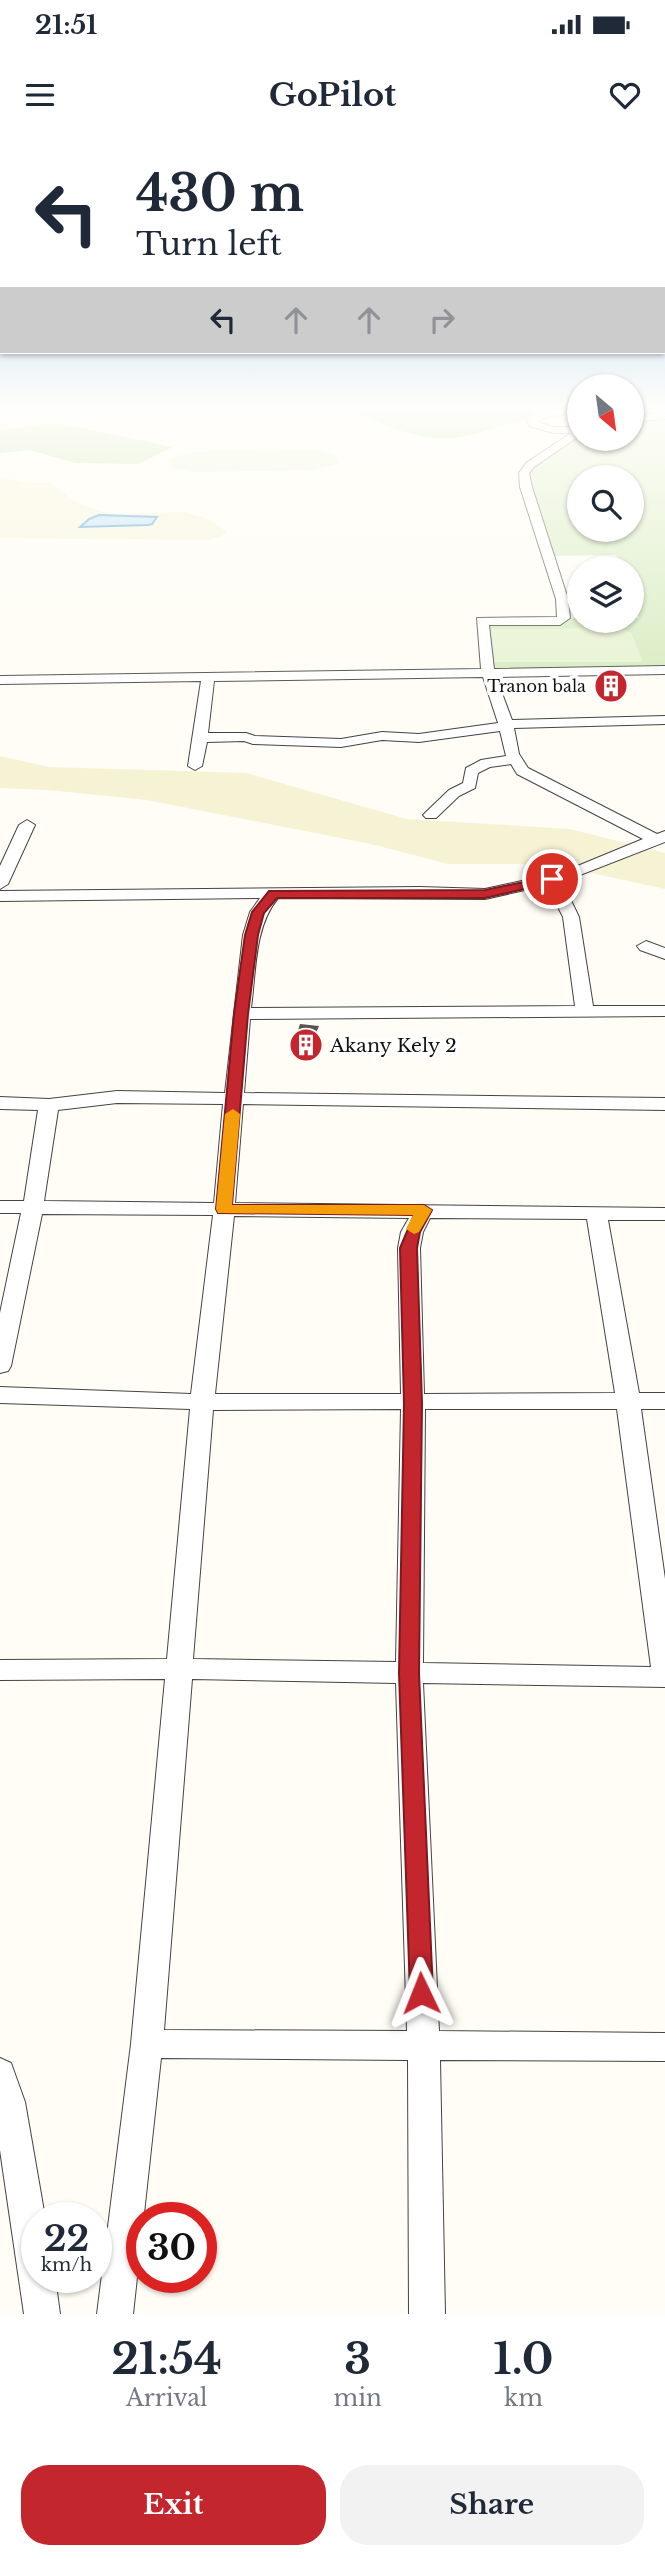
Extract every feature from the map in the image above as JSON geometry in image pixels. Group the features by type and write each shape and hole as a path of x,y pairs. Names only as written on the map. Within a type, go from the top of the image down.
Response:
{"street":[{"path":"534,511 562,599 564,618 561,621 482,621 488,673 515,759 522,771 660,838"},
{"path":"0,680 665,670"},
{"path":"195,766 201,749 208,677"},
{"path":"200,738 246,737 253,740 341,743 382,736 419,737 506,725 665,720"},
{"path":"431,815 454,793 470,785 471,771 486,762 515,759"},
{"path":"0,884 27,825"},
{"path":"0,897 485,894 568,876 660,838"},
{"path":"552,879 571,917 581,969 585,1012"},
{"path":"115,2314 147,2045 202,1402 224,1209 241,1014 252,935 258,912 273,894"},
{"path":"646,946 665,954"},
{"path":"241,1014 665,1011"},
{"path":"0,1103 48,1105 117,1097 665,1104"},
{"path":"0,1366 33,1207 48,1105"},
{"path":"0,1207 665,1214"},
{"path":"424,1210 412,1232 408,1248 413,1403 409,1673 424,2046 427,2314"},
{"path":"0,1670 665,1676 628,1400 596,1212"},
{"path":"0,1395 202,1402 665,1401"},
{"path":"147,2045 665,2047"},
{"path":"0,2073 9,2102 25,2202"},
{"path":"39,2293 42,2314"}],"shaded area":[{"path":"0,511 101,511 108,514 185,512 208,519 226,531 223,536 209,540 0,538"},
{"path":"0,756 49,767 246,773 407,819 570,829 665,853 665,889 550,864 448,864 371,844 147,800 0,788"}],"green space":[{"path":"534,511 567,511 567,542 644,542 644,511 665,511 665,670 488,673 482,621 567,618 567,633 644,633 644,556 548,556"},
{"path":"567,628 567,633 631,633 642,659 641,662 492,662 489,630"}],"water":[{"path":"99,515 157,517 148,525 80,527"}],"building":[{"path":"300,1024 319,1026 313,1040 320,1040 318,1051 292,1050"}],"slow traffic":[{"path":"233,1114 224,1209 424,1210 414,1229"}],"place":[{"name":"Tranon bala","path":"611,686"},
{"name":"Akany Kely 2","path":"306,1045"}],"route":[{"path":"421,1993 409,1673 413,1403 408,1248 412,1232 424,1210 224,1209 241,1014 252,935 258,912 273,894 485,894 552,879"}]}
